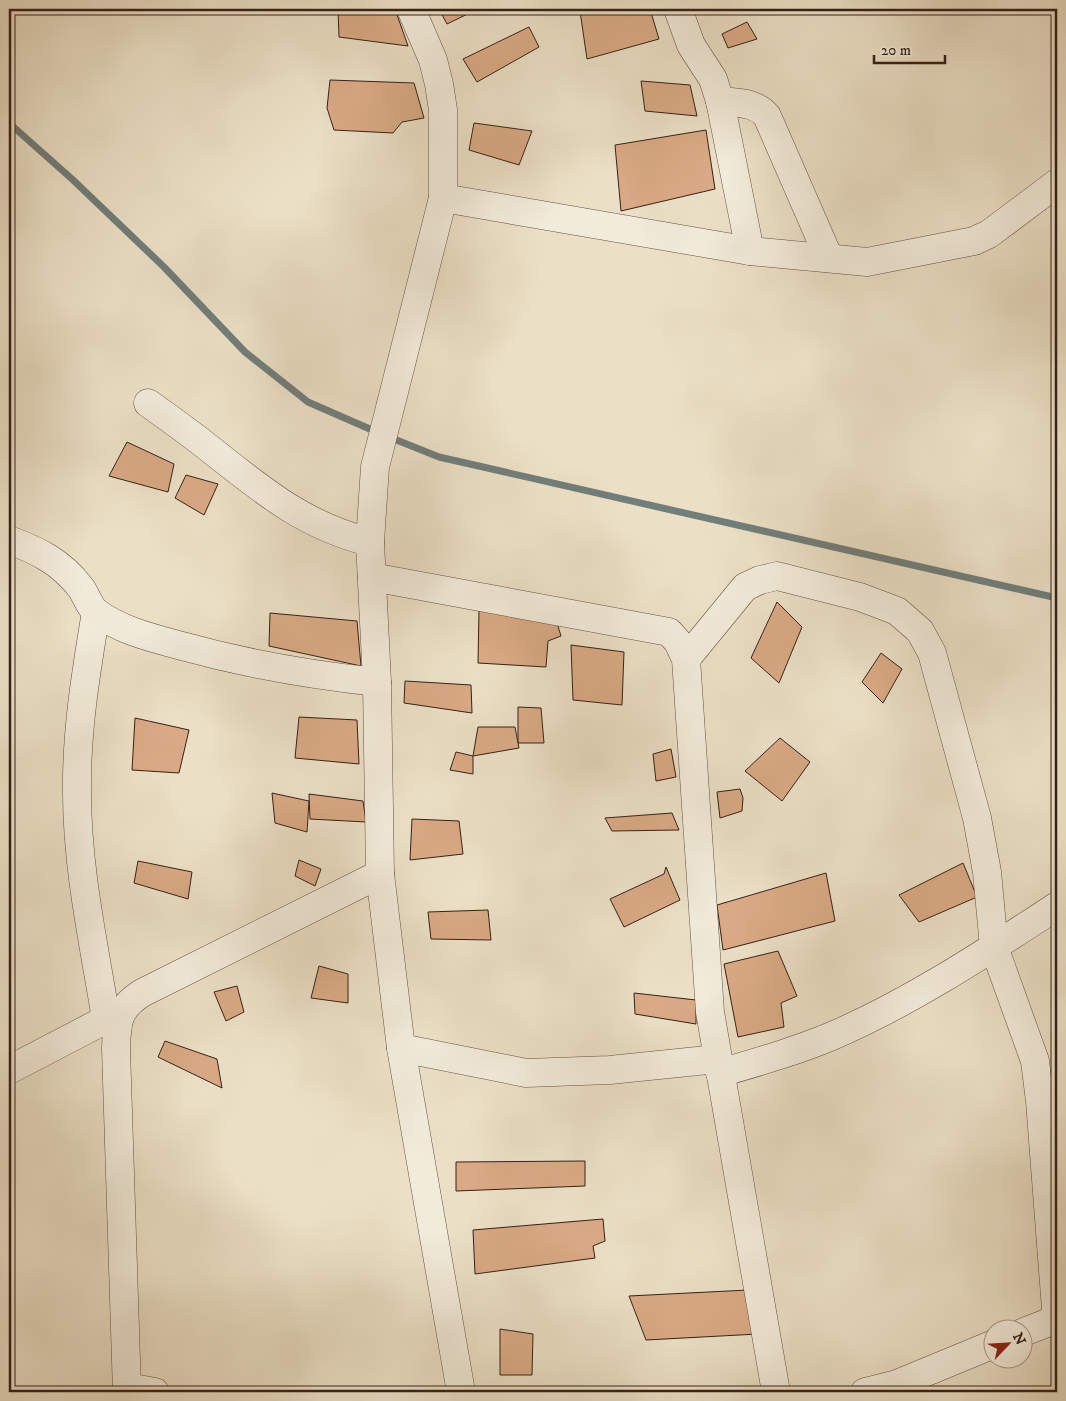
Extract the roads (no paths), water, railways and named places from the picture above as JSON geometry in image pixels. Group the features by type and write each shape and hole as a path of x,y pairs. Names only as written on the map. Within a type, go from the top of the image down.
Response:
{"street":[{"path":"411,9 433,60 439,84 443,110 443,198 375,467 370,542 377,682 380,874 401,1048 461,1392"},
{"path":"678,9 691,45 712,79 720,101 750,251"},
{"path":"720,101 752,105 761,109 767,116 829,258"},
{"path":"443,198 750,251 866,262 974,241 989,234 1057,183"},
{"path":"148,404 192,435 270,496 297,514 345,536 370,542"},
{"path":"9,540 44,554 69,573 84,592 96,612 142,635 228,659 322,676 377,682"},
{"path":"686,659 745,587 760,580 777,576 860,597 897,611 920,631 932,653 977,818 987,872 994,947 1035,1061 1040,1101 1057,1321 1034,1329"},
{"path":"372,578 669,632 682,648 686,659 710,1012 776,1392"},
{"path":"96,612 81,706 77,792 79,845 117,1024 116,1049 127,1390 155,1392"},
{"path":"9,1070 114,1015 130,1000 142,993 380,874"},
{"path":"401,1048 526,1073 719,1066 776,1056 831,1036 897,1004 994,947 1057,906"},
{"path":"865,1392 897,1384 984,1348"}],"waterway":[{"path":"9,123 72,179 164,267 245,352 308,402 379,433"},
{"path":"389,437 439,457 1057,598"}]}
